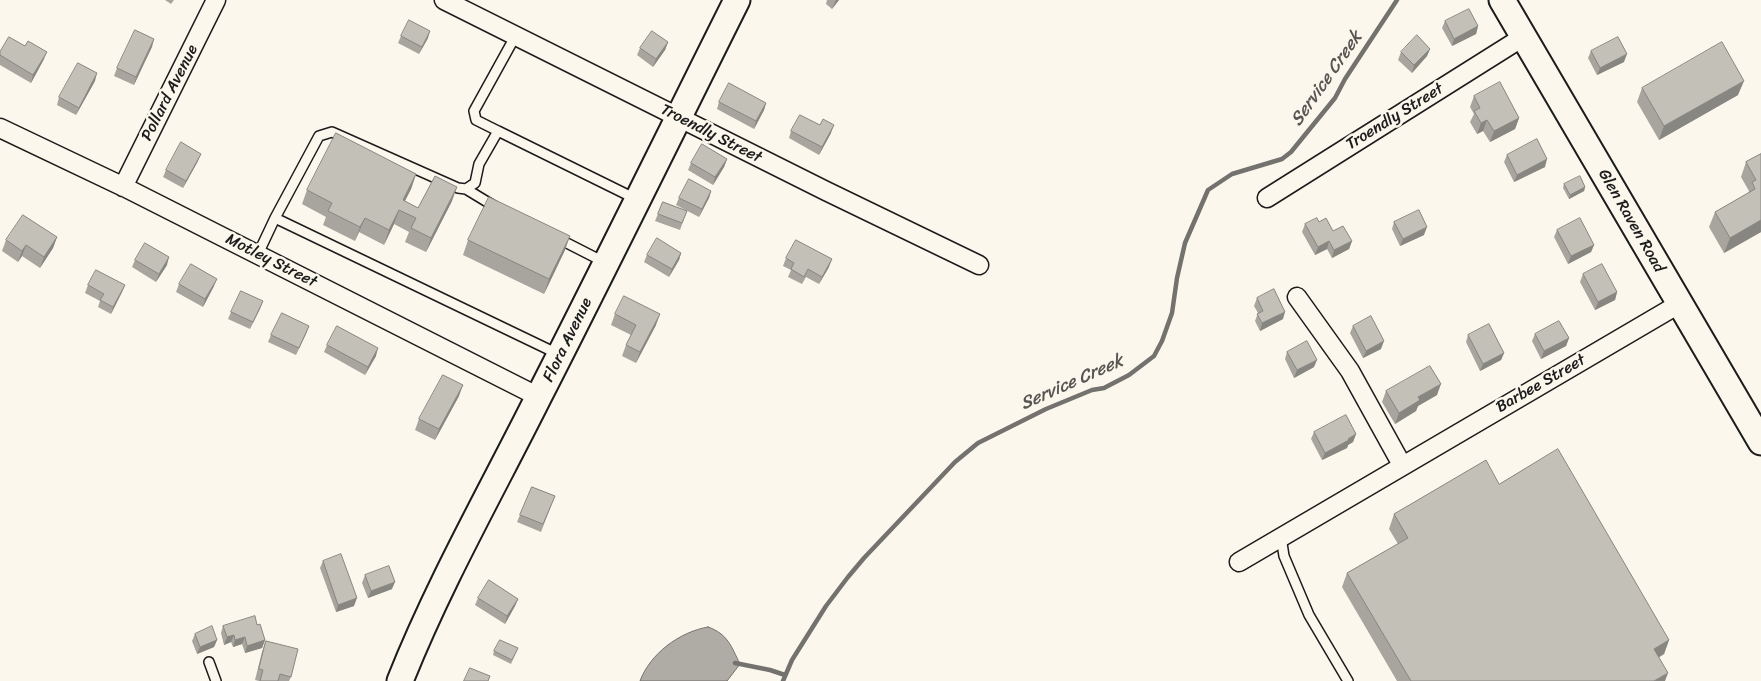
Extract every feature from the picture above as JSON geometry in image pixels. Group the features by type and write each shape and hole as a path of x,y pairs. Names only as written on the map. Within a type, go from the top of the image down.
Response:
{"street":[{"name":"Pollard Avenue","path":"122,187 216,0"},
{"name":"Troendly Street","path":"444,0 979,265"},
{"name":"Flora Avenue","path":"400,681 466,538 539,397 737,0"},
{"name":"Glen Raven Road","path":"1502,0 1761,442"},
{"name":"Troendly Street","path":"1268,198 1523,37"},
{"name":"Motley Street","path":"0,128 258,254 539,397"},
{"path":"1297,297 1350,371 1402,466"},
{"name":"Barbee Street","path":"1239,562 1679,304"}],"lane":[{"path":"516,35 474,111 476,120 637,200"},
{"path":"466,189 475,182 479,164 498,131"},
{"path":"258,254 319,136 332,132 458,188 466,189 494,206"},
{"path":"275,218 560,355"},
{"path":"552,236 606,263"},
{"path":"1281,537 1284,556 1310,615 1348,681"},
{"path":"209,662 216,681"}],"shaded area":[{"path":"708,627 725,637 740,664 727,681 640,681 658,653 676,639"}],"building":[{"path":"1469,9 1478,26 1454,39 1445,21"},
{"path":"409,20 430,31 422,47 401,36"},
{"path":"135,30 154,39 136,77 117,68"},
{"path":"652,31 668,42 656,59 640,48"},
{"path":"1417,35 1430,49 1414,65 1401,52"},
{"path":"9,37 25,46 28,41 47,52 33,75 0,55"},
{"path":"1618,37 1627,54 1600,68 1591,51"},
{"path":"1722,42 1744,81 1664,126 1642,88"},
{"path":"78,63 97,73 79,108 59,97"},
{"path":"1500,82 1519,118 1494,131 1487,120 1481,123 1474,111 1480,108 1474,96"},
{"path":"729,83 766,103 756,121 719,102"},
{"path":"800,115 820,125 823,119 834,125 822,147 791,131"},
{"path":"336,133 416,174 403,200 418,208 435,176 457,187 431,238 411,228 416,218 399,210 389,230 365,218 360,227 328,211 332,203 307,190"},
{"path":"1537,139 1547,159 1517,175 1507,155"},
{"path":"181,142 201,154 186,181 166,170"},
{"path":"702,144 727,159 715,177 691,163"},
{"path":"1761,154 1761,220 1730,238 1715,212 1755,189 1752,182 1756,180 1746,162"},
{"path":"1580,176 1585,187 1570,195 1564,184"},
{"path":"689,179 711,191 702,209 679,198"},
{"path":"489,197 570,236 549,279 468,240"},
{"path":"663,202 687,211 682,223 658,214"},
{"path":"1419,210 1427,227 1403,239 1394,222"},
{"path":"23,215 57,237 44,257 26,245 22,251 6,240"},
{"path":"1317,218 1319,222 1326,218 1333,231 1343,226 1352,241 1334,250 1329,241 1318,247 1305,224"},
{"path":"1580,218 1594,245 1571,256 1557,230"},
{"path":"657,238 681,253 672,269 647,255"},
{"path":"796,240 832,259 822,277 808,269 804,277 791,269 794,263 786,258"},
{"path":"145,243 169,257 159,274 135,260"},
{"path":"191,264 217,279 205,299 179,284"},
{"path":"1602,264 1617,292 1598,302 1583,274"},
{"path":"96,270 125,285 113,307 100,300 104,294 88,285"},
{"path":"1274,289 1285,312 1262,323 1257,314 1263,311 1257,298"},
{"path":"241,291 263,301 253,322 231,312"},
{"path":"624,296 660,314 640,352 626,345 636,325 615,314"},
{"path":"282,313 309,326 299,348 271,335"},
{"path":"1371,316 1384,341 1366,351 1353,326"},
{"path":"1559,321 1569,338 1544,351 1535,334"},
{"path":"1489,324 1504,353 1483,364 1468,335"},
{"path":"337,326 378,348 368,367 327,345"},
{"path":"1307,341 1317,360 1297,370 1287,352"},
{"path":"1430,366 1441,384 1418,397 1420,400 1399,413 1386,391"},
{"path":"443,375 463,385 439,429 419,419"},
{"path":"1346,415 1356,434 1325,453 1314,432"},
{"path":"1558,449 1669,640 1654,649 1668,673 1654,681 1411,681 1347,573 1408,538 1394,514 1486,460 1499,484"},
{"path":"532,487 555,496 543,524 520,515"},
{"path":"341,554 357,598 338,605 323,561"},
{"path":"389,566 395,582 371,591 365,575"},
{"path":"489,580 518,599 507,616 478,598"},
{"path":"255,616 257,625 260,624 265,640 247,646 245,637 235,640 234,635 227,637 223,626"},
{"path":"212,626 217,640 200,647 195,634"},
{"path":"500,640 518,648 512,660 494,651"},
{"path":"266,641 298,649 291,677 280,674 278,681 260,681 263,670 259,669"},
{"path":"470,668 490,676 488,681 464,681"}],"waterway":[{"name":"Service Creek","path":"783,681 792,660 826,606 848,577 955,462 978,443 1046,409 1092,390 1104,388 1129,375 1154,356 1162,341 1172,313 1185,243 1208,190 1232,174 1282,159 1291,152 1335,98 1345,79 1397,0"},
{"path":"735,663 785,675"}]}
